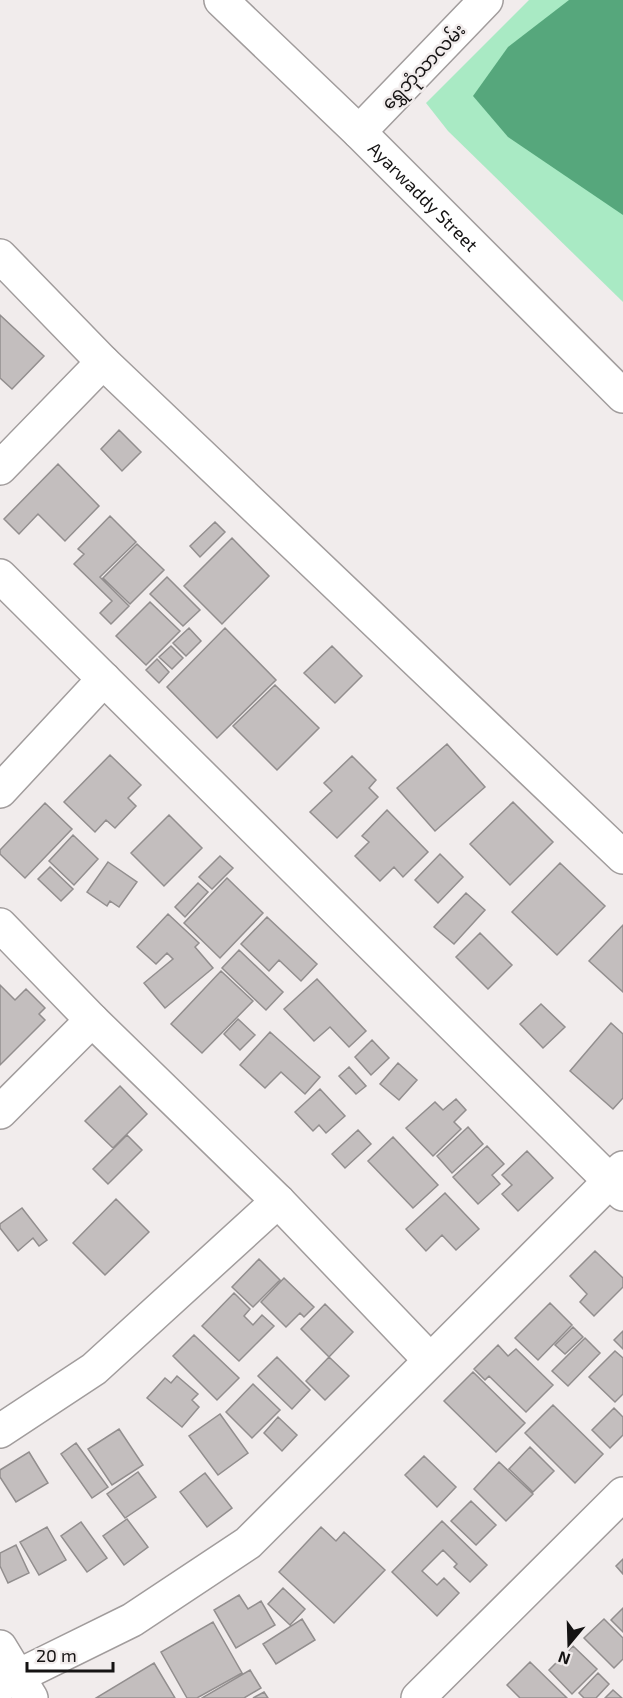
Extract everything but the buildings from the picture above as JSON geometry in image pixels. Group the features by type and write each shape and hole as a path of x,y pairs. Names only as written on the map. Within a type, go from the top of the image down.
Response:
{"street":[{"name":"Ayarwaddy Street","path":"221,0 359,132 623,396"},
{"name":"ရွှေဘုံသာလမ်း","path":"359,132 486,0"},
{"path":"0,256 103,362 623,858"},
{"path":"0,468 103,362"},
{"path":"0,576 619,1181 430,1360 248,1543 132,1620 16,1686 0,1647"},
{"path":"0,791 104,680"},
{"path":"0,925 92,1020 278,1201 430,1360"},
{"path":"0,1112 92,1020"},
{"path":"0,1431 94,1369 278,1201"},
{"path":"418,1698 623,1494"}],"shaded area":[{"path":"529,0 623,0 623,302 448,131 426,103"},
{"path":"569,0 623,0 623,215 508,137 473,96 508,47"}]}
